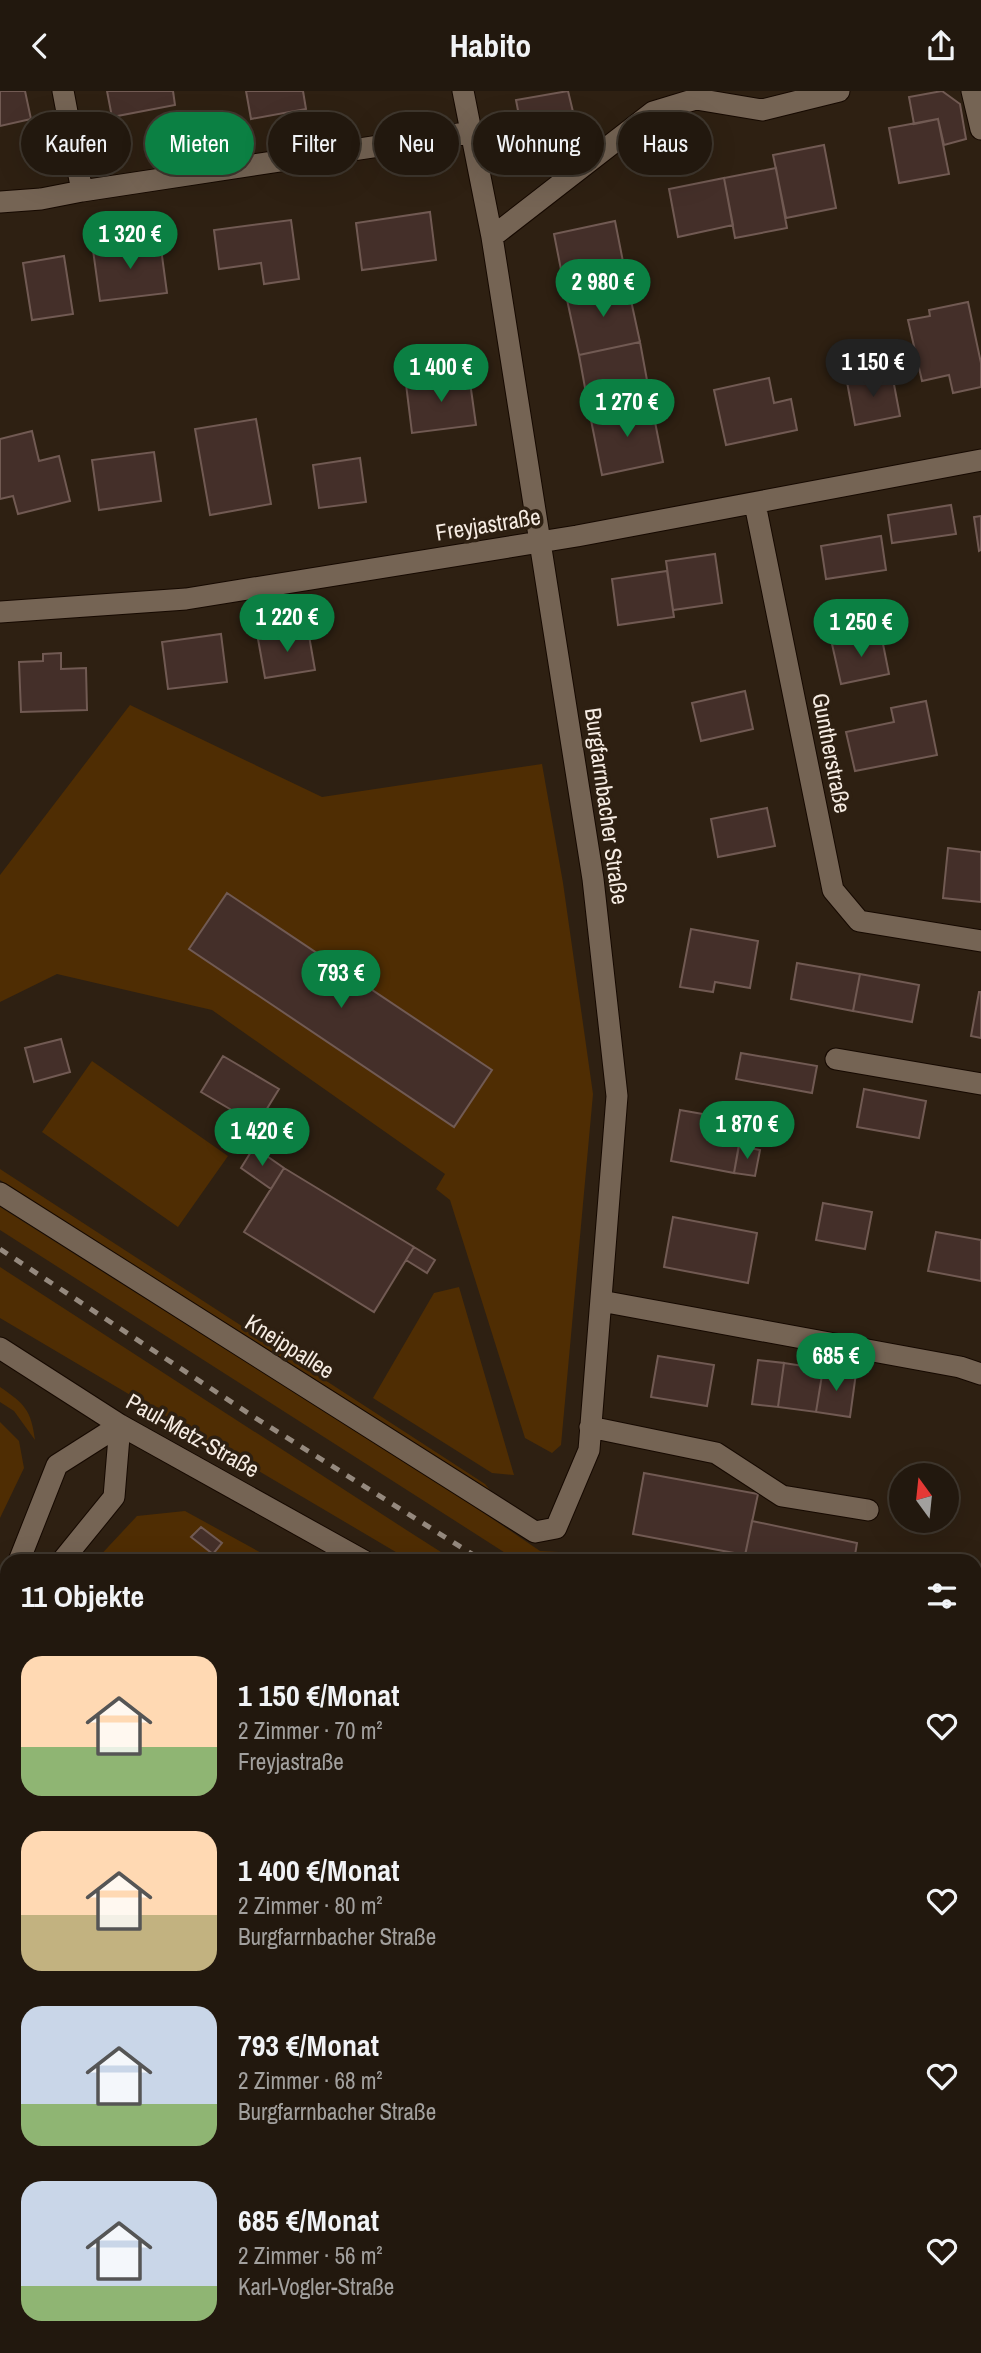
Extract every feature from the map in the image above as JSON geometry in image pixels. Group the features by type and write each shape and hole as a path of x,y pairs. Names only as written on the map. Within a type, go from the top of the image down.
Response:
{"street":[{"path":"63,91 82,191"},
{"name":"Burgfarrnbacher Straße","path":"463,91 492,237 593,879 617,1096 589,1450 556,1528"},
{"path":"492,237 653,112 696,99 762,110 839,91"},
{"path":"972,91 981,129"},
{"path":"0,202 41,199 472,132"},
{"name":"Freyjastraße","path":"0,612 186,599 541,542 981,460"},
{"name":"Guntherstraße","path":"755,504 833,890 859,921 981,941"},
{"path":"836,1059 981,1084"},
{"name":"Kneippallee","path":"0,1193 535,1532 556,1528"},
{"path":"601,1301 946,1364 981,1374"},
{"name":"Paul-Metz-Straße","path":"0,1348 120,1425 351,1554"},
{"path":"22,1554 57,1465 120,1425"},
{"path":"68,1554 114,1497 120,1425"},
{"path":"590,1427 716,1453 782,1496 868,1510"}],"shaded area":[{"path":"130,705 322,797 542,764 563,883 593,1094 561,1445 552,1453 525,1438 450,1200 436,1189 445,1174 212,1010 57,974 0,1002 0,875"},
{"path":"92,1061 228,1156 178,1227 42,1132"},
{"path":"0,1169 485,1484 494,1495 479,1488 0,1180"},
{"path":"0,1207 469,1503 540,1551 560,1554 507,1554 0,1230"},
{"path":"0,1267 444,1554 399,1554 0,1318"},
{"path":"459,1287 514,1475 492,1473 373,1398 434,1293"},
{"path":"0,1387 15,1398 29,1415 35,1440 14,1411 0,1402"},
{"path":"0,1422 19,1441 24,1468 0,1518"},
{"path":"185,1511 263,1554 102,1554 137,1516"}],"building":[{"path":"0,91 25,91 30,112 21,112 21,121 0,126"},
{"path":"107,91 173,91 175,105 131,113 111,112"},
{"path":"246,91 303,91 306,109 268,112 268,116 254,118 254,112 250,112"},
{"path":"568,91 573,112 518,112 516,100"},
{"path":"942,91 960,104 966,139 944,145 938,119 914,124 909,97"},
{"path":"938,119 949,174 899,183 889,128"},
{"path":"824,145 836,208 786,218 773,155"},
{"path":"776,168 787,228 735,238 724,178"},
{"path":"724,178 733,225 678,237 669,189"},
{"path":"430,212 436,260 362,270 356,223"},
{"path":"291,220 299,279 264,284 261,263 219,269 214,230"},
{"path":"615,221 627,282 566,295 554,234"},
{"path":"160,241 167,293 100,301 93,250"},
{"path":"64,256 73,314 32,320 23,263"},
{"path":"627,282 640,342 579,355 566,295"},
{"path":"968,302 981,363 981,387 953,393 949,375 922,381 908,320 930,316 929,310"},
{"path":"640,342 651,402 590,415 579,355"},
{"path":"892,374 900,416 855,425 847,382"},
{"path":"469,375 476,425 412,433 406,384"},
{"path":"769,378 774,403 791,399 797,430 726,445 714,390"},
{"path":"651,402 663,462 602,475 590,415"},
{"path":"256,419 271,504 210,515 195,429"},
{"path":"32,431 39,461 59,456 70,501 18,514 13,496 0,499 0,439"},
{"path":"154,452 161,501 99,510 92,460"},
{"path":"360,458 366,502 319,508 313,465"},
{"path":"951,505 956,534 892,543 888,515"},
{"path":"981,516 981,550 979,551 974,517"},
{"path":"881,536 886,570 826,579 821,546"},
{"path":"715,554 722,603 673,610 666,561"},
{"path":"667,571 674,617 618,625 612,579"},
{"path":"308,630 315,670 265,678 258,639"},
{"path":"221,634 227,682 168,689 162,642"},
{"path":"881,634 889,674 841,684 832,644"},
{"path":"61,653 61,669 86,668 87,710 21,712 19,662 43,661 43,654"},
{"path":"745,691 753,729 701,741 692,703"},
{"path":"926,701 937,755 855,771 846,732 894,722 891,708"},
{"path":"767,808 775,846 718,857 711,819"},
{"path":"948,848 981,852 981,902 943,898"},
{"path":"227,893 492,1070 454,1127 189,949"},
{"path":"691,929 758,941 750,988 715,982 713,992 680,987"},
{"path":"797,963 860,974 853,1011 791,999"},
{"path":"860,974 919,985 912,1022 853,1011"},
{"path":"981,992 981,1038 971,1036"},
{"path":"61,1039 70,1072 34,1082 25,1048"},
{"path":"741,1053 817,1066 812,1093 736,1079"},
{"path":"223,1056 279,1089 257,1125 201,1092"},
{"path":"864,1089 926,1101 919,1138 857,1127"},
{"path":"680,1110 743,1121 734,1173 671,1161"},
{"path":"739,1146 760,1150 755,1176 734,1173"},
{"path":"254,1147 284,1168 271,1189 241,1168"},
{"path":"284,1168 414,1247 374,1312 244,1232"},
{"path":"823,1203 872,1212 865,1249 816,1240"},
{"path":"673,1217 757,1233 748,1283 664,1267"},
{"path":"936,1232 981,1240 981,1281 928,1271"},
{"path":"414,1247 435,1260 427,1273 406,1260"},
{"path":"658,1356 714,1365 707,1406 651,1397"},
{"path":"758,1360 784,1363 778,1407 752,1404"},
{"path":"784,1363 823,1369 816,1412 778,1407"},
{"path":"823,1369 856,1373 850,1417 816,1412"},
{"path":"644,1473 758,1494 745,1554 633,1534"},
{"path":"752,1521 857,1543 855,1554 745,1554"},
{"path":"201,1527 222,1543 213,1554 191,1537"}],"railway":[{"path":"0,1249 254,1417 472,1554"}]}
